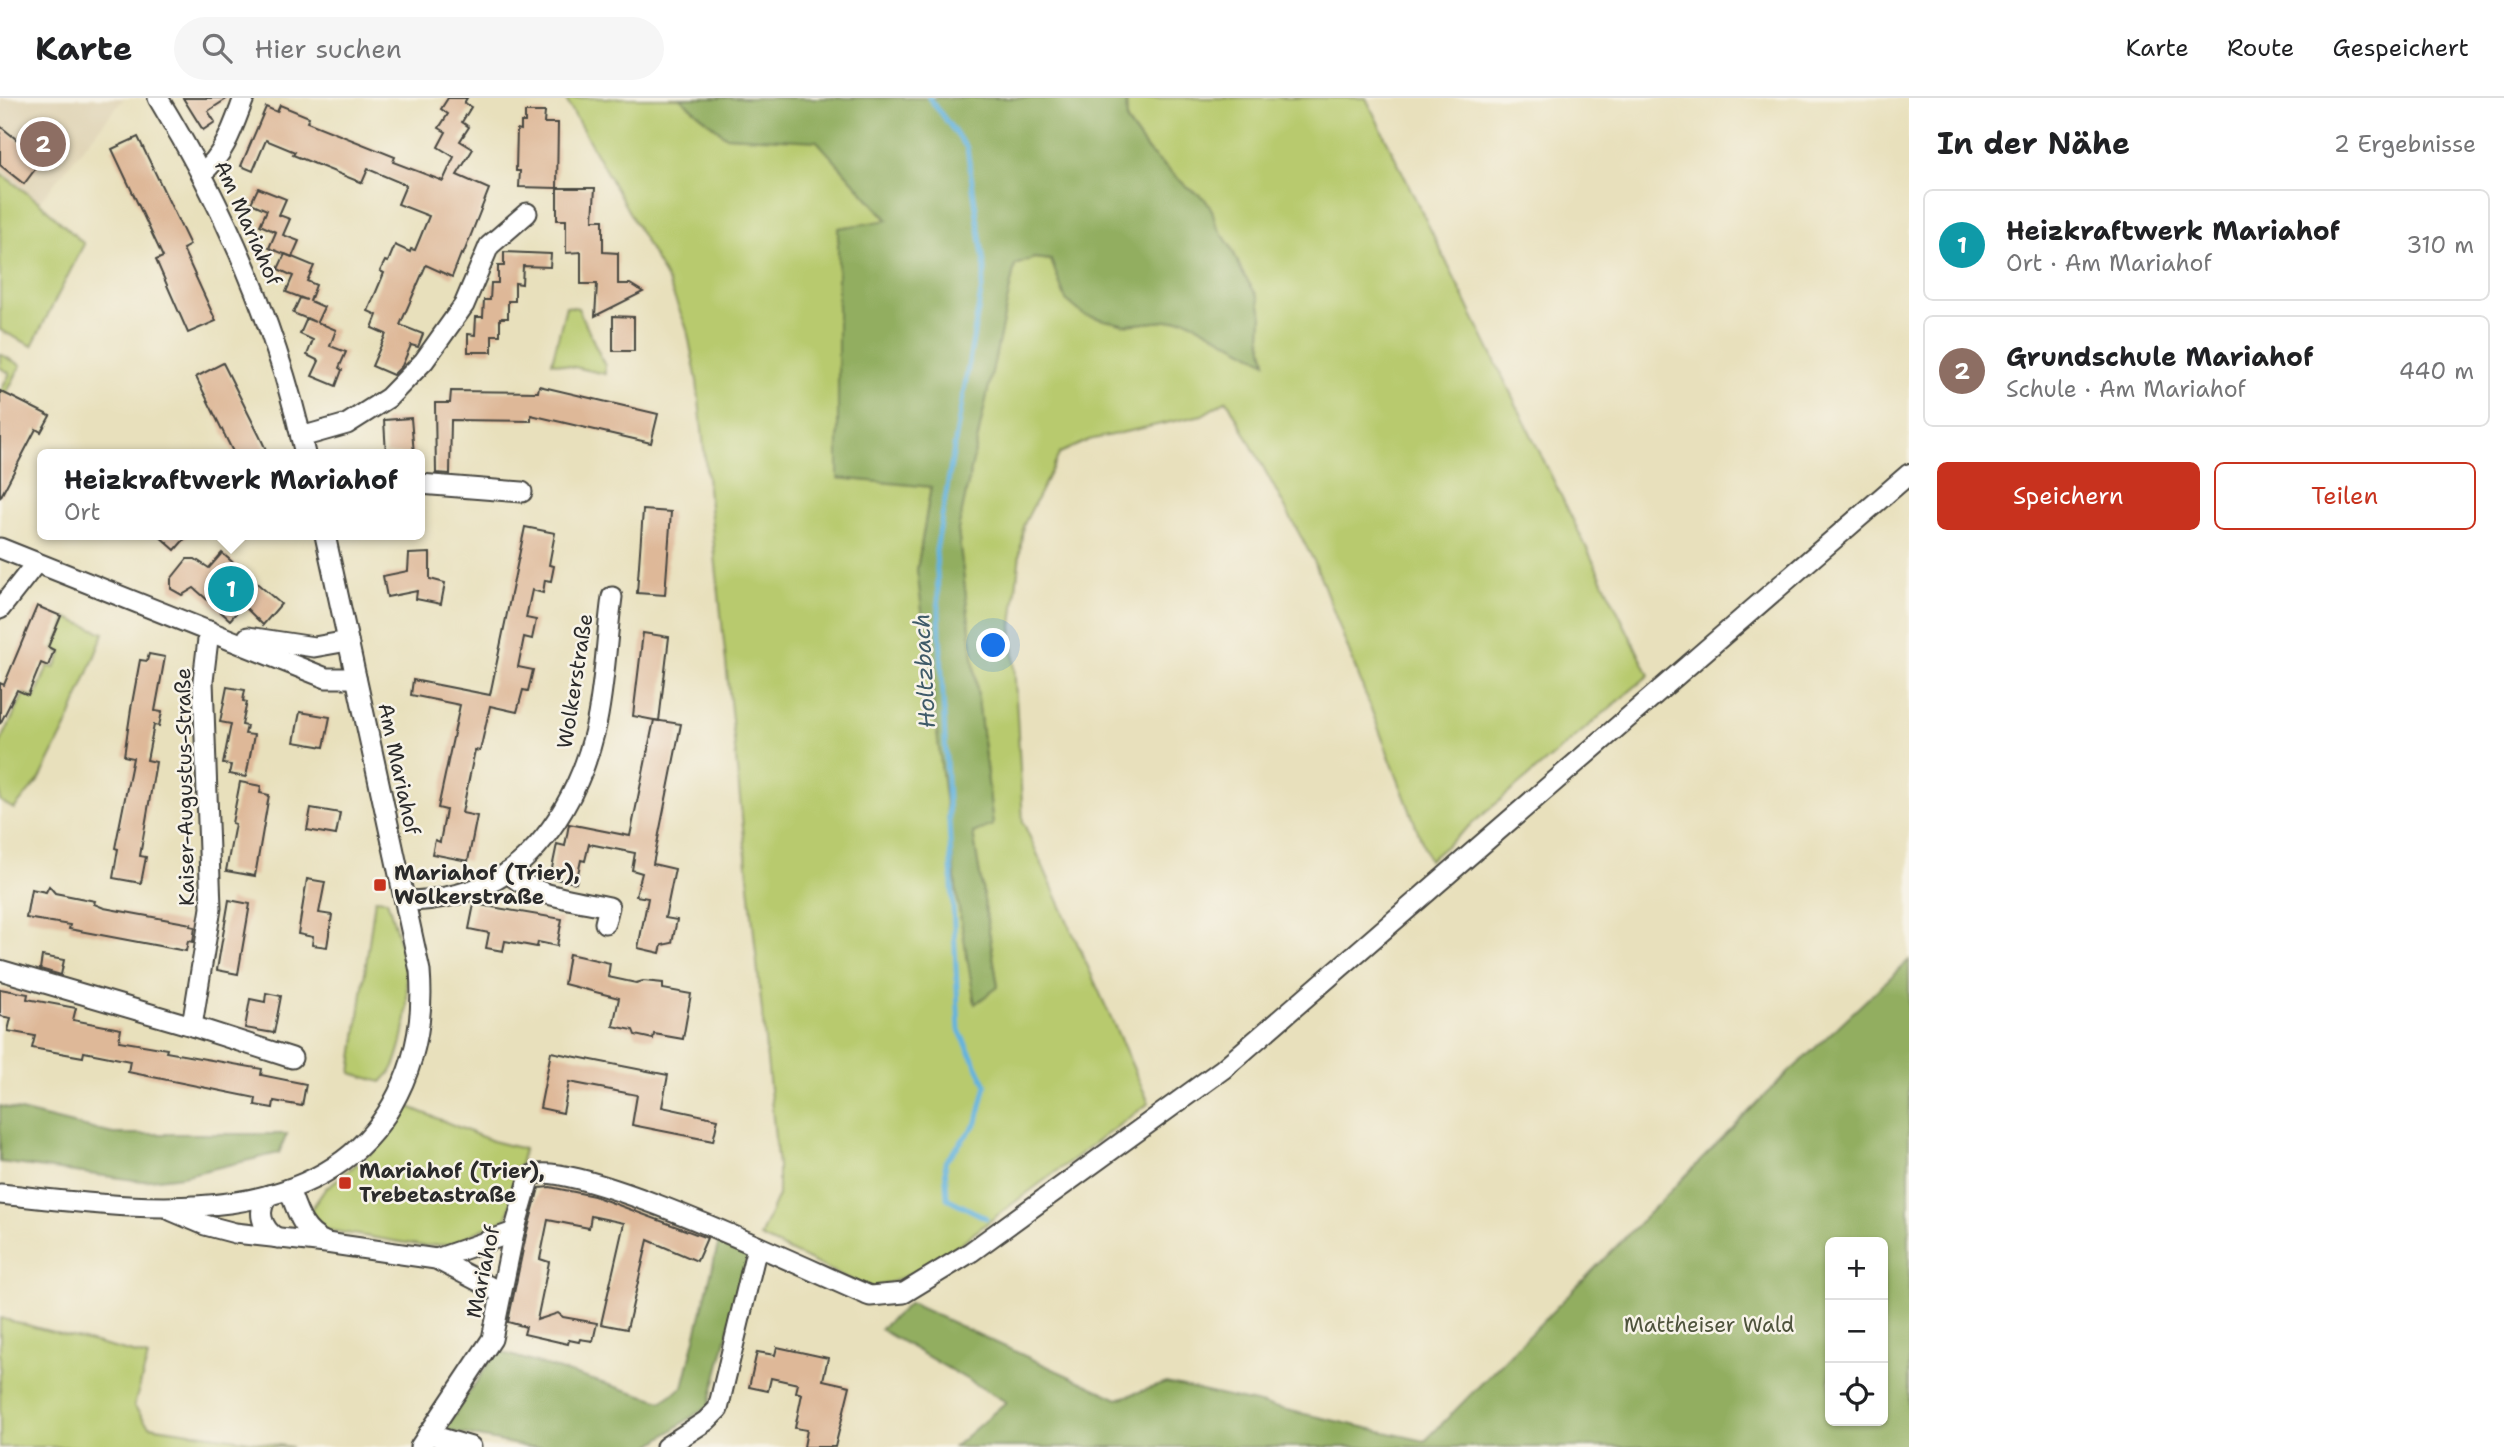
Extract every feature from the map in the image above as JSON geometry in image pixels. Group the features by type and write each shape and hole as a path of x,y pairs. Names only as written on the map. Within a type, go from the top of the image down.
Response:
{"street":[{"name":"Am Mariahof","path":"158,98 202,173 237,246 283,371 303,446"},
{"path":"202,173 219,155 244,98"},
{"path":"303,446 347,424 388,398 424,361 464,305 489,246 527,213"},
{"path":"666,1447 706,1421 718,1409 757,1247 870,1296 904,1293 971,1252 1223,1069 1909,474"},
{"path":"425,484 522,492"},
{"name":"Am Mariahof","path":"0,1195 91,1204 164,1207 211,1206 269,1195 289,1189 331,1168 364,1142 389,1110 411,1064 421,1016 421,989 405,901 326,540"},
{"path":"0,548 326,678 356,678"},
{"path":"0,609 36,563"},
{"name":"Wolkerstraße","path":"405,901 428,901 468,890 508,873 541,841 562,811 583,770 596,727 612,597"},
{"path":"209,631 314,647 348,641"},
{"name":"Kaiser-Augustus-Straße","path":"192,1026 211,908 203,681 209,631"},
{"path":"508,873 524,886 609,907 605,923"},
{"path":"0,970 292,1058"},
{"name":"Mariahof","path":"424,1441 492,1339 514,1231 530,1175 545,1172 630,1193 757,1247"},
{"path":"289,1189 304,1227 326,1243"},
{"path":"269,1195 261,1217 268,1231 277,1238"},
{"path":"164,1207 205,1225 235,1233 436,1259 500,1292"},
{"path":"436,1259 514,1231"},
{"path":"424,1441 471,1447"}],"shaded area":[{"path":"0,98 124,98 39,202 0,173"}],"green space":[{"path":"565,98 680,98 725,136 817,140 888,221 838,228 838,478 931,486 917,570 998,986 973,832 993,824 958,530 1015,265 1034,258 1051,260 1066,300 1125,325 1186,319 1266,361 1261,338 1262,314 1258,297 1216,225 1212,210 1204,198 1187,187 1149,152 1127,121 1126,98 1366,98 1649,675 1429,860 1315,563 1227,400 1202,415 1089,440 1060,453 1023,526 1012,626 1023,822 1149,1103 946,1254 889,1283 868,1288 760,1237 778,1195 778,1167 697,381 687,329 668,282"},
{"path":"680,98 1126,98 1127,122 1149,152 1187,187 1204,198 1212,210 1216,225 1258,297 1266,362 1186,319 1125,325 1084,315 1066,300 1051,260 1034,258 1015,265 958,530 993,825 973,833 998,987 975,1004 958,903 917,570 931,487 838,478 838,228 888,220 817,141 725,136"},
{"path":"0,173 39,202 84,244 32,346 0,330"},
{"path":"566,306 578,308 605,366 605,374 552,362"},
{"path":"0,354 21,365 0,406 0,393 10,373 0,368"},
{"path":"67,618 104,633 68,723 40,779 14,809 0,801 0,744 24,693 35,698 48,666 55,668 62,653 54,650"},
{"path":"375,899 387,900 398,936 407,989 401,1045 392,1070 381,1082 351,1073"},
{"name":"Mattheiser Wald","path":"1909,960 1909,1447 954,1447 1006,1402 880,1329 910,1303 1118,1399 1166,1383 1425,1441 1767,1093"},
{"path":"0,1106 113,1134 287,1134 279,1153 182,1176 142,1181 0,1162"},
{"path":"407,1106 492,1141 524,1149 507,1218 451,1244 424,1246 322,1229 310,1211 326,1188 376,1149"},
{"path":"720,1237 748,1255 709,1405 648,1447 527,1447 444,1430 497,1351 662,1401 683,1387"},
{"path":"0,1318 148,1357 134,1406 149,1426 292,1447 0,1447"}],"building":[{"path":"183,98 228,98 208,111 215,122 203,130"},
{"path":"448,98 467,98 464,103 471,107 462,122 469,127 460,141 473,149 457,175 489,189 452,277 426,265 400,325 423,334 418,347 411,345 402,366 393,375 372,366 386,334 372,328 377,315 368,311 384,273 380,271 385,261 388,262 395,245 410,252 411,249 415,250 429,216 398,204 406,185 368,169 362,183 293,155 295,152 266,140 253,171 241,166 266,107 277,112 280,105 309,117 307,122 395,157 393,162 443,181 454,157 438,147 446,132 439,128 448,114 441,109"},
{"path":"525,112 545,112 544,123 558,123 557,188 519,187 520,171 516,171 517,129 521,130 521,122 525,122"},
{"path":"0,126 42,160 24,184 0,165"},
{"path":"138,137 190,245 183,249 216,321 188,333 156,260 163,257 112,149"},
{"path":"258,188 286,199 279,215 290,219 283,235 299,241 292,257 269,248 276,232 260,225 267,210 251,203"},
{"path":"557,188 595,188 593,220 603,220 603,252 618,253 618,284 630,284 643,292 595,316 597,284 581,284 581,252 566,253 566,220 557,220"},
{"path":"504,252 551,254 550,267 523,266 522,284 515,283 515,301 508,301 508,318 500,318 500,335 492,335 492,352 468,352 468,334 475,335 476,317 483,317 484,300 490,300 491,283 498,283 498,266 504,266"},
{"path":"285,254 314,266 307,281 316,285 310,301 324,307 317,322 336,330 330,346 346,352 339,368 342,370 336,386 312,376 319,361 307,355 313,340 300,334 307,319 293,313 300,298 307,300 286,292 293,276 278,269"},
{"path":"613,316 634,317 634,351 613,351"},
{"path":"223,363 266,449 232,449 196,377"},
{"path":"539,386 658,414 651,443 531,415 531,421 451,420 450,474 436,473 435,403 450,403 451,391 538,392"},
{"path":"0,391 50,416 41,432 36,429 0,498"},
{"path":"411,418 414,449 386,449 384,420"},
{"path":"643,510 671,512 665,595 637,593"},
{"path":"525,527 555,533 549,565 554,566 551,581 545,580 543,593 532,590 526,618 536,620 532,639 524,637 518,667 533,670 528,691 523,690 517,712 490,706 480,751 475,750 462,813 477,816 468,861 432,854 435,840 440,842 446,810 438,808 460,705 411,695 413,680 490,695"},
{"path":"164,540 184,540 175,550"},
{"path":"222,553 281,604 263,625 243,605 230,620 194,588 182,595 171,589 171,579 187,559 195,559 209,568"},
{"path":"430,553 430,579 445,583 441,604 416,599 417,591 387,597 383,576 408,571 409,554"},
{"path":"37,606 61,616 48,647 54,650 48,666 41,663 28,695 17,690 0,724 0,683 4,685"},
{"path":"643,633 669,637 659,721 633,716"},
{"path":"149,654 165,657 155,711 162,712 159,726 154,725 147,760 156,762 140,856 146,857 141,883 113,878 118,849 115,848 133,758 124,756 131,709 140,660 147,661"},
{"path":"227,687 245,690 243,701 247,702 242,725 247,726 245,734 254,735 246,777 229,774 231,765 223,764 231,724 220,722"},
{"path":"300,712 330,717 324,747 294,742"},
{"path":"654,720 681,724 653,864 675,869 665,918 677,920 672,943 662,945 660,953 638,948 648,898 636,896 642,873 632,870 635,853 589,844 585,861 581,860 576,883 550,878 557,844 565,846 569,824 630,836"},
{"path":"240,782 261,786 260,793 269,795 255,876 226,871"},
{"path":"311,808 340,813 336,835 307,830"},
{"path":"307,879 325,882 319,913 332,915 327,947 312,945 313,937 298,934"},
{"path":"49,886 55,893 95,901 94,904 104,908 191,924 190,926 195,927 193,942 188,941 186,951 26,918 31,889 46,892"},
{"path":"229,900 250,904 238,974 217,970"},
{"path":"474,904 562,919 557,946 538,942 537,947 505,941 503,951 486,948 489,933 469,929"},
{"path":"569,954 610,963 608,977 636,983 663,983 663,989 691,994 683,1039 654,1034 653,1039 635,1035 633,1030 613,1026 619,998 564,984"},
{"path":"42,956 64,960 61,975 40,969"},
{"path":"0,989 28,994 27,999 76,1008 73,1020 121,1029 119,1041 262,1069 261,1075 306,1084 302,1106 274,1101 273,1108 255,1105 256,1098 128,1072 130,1061 84,1052 83,1057 32,1048 35,1036 8,1031 11,1018 0,1016"},
{"path":"266,993 281,996 274,1033 245,1028 250,999 265,1002"},
{"path":"551,1052 668,1075 662,1107 718,1119 713,1141 632,1125 637,1095 569,1082 563,1113 540,1108"},
{"path":"550,1187 594,1196 707,1238 697,1261 648,1240 627,1329 601,1324 624,1223 591,1216 589,1228 548,1220 540,1259 549,1262 537,1320 558,1313 563,1317 597,1323 593,1341 569,1340 568,1344 524,1334 526,1327 508,1322 539,1188"},
{"path":"777,1347 828,1358 823,1380 850,1386 835,1447 804,1447 807,1430 795,1428 802,1394 796,1392 798,1384 771,1378 768,1391 749,1387 757,1352 775,1355"}],"waterway":[{"name":"Holtzbach","path":"929,98 967,148 985,270 936,551 959,1030 986,1085 977,1122 945,1162 947,1198 986,1218"}],"place":[{"name":"Grundschule Mariahof","path":"43,144"},
{"name":"Heizkraftwerk Mariahof","path":"231,589"},
{"name":"Mariahof (Trier), Wolkerstraße","path":"380,885"},
{"name":"Mariahof (Trier), Trebetastraße","path":"345,1183"}]}
